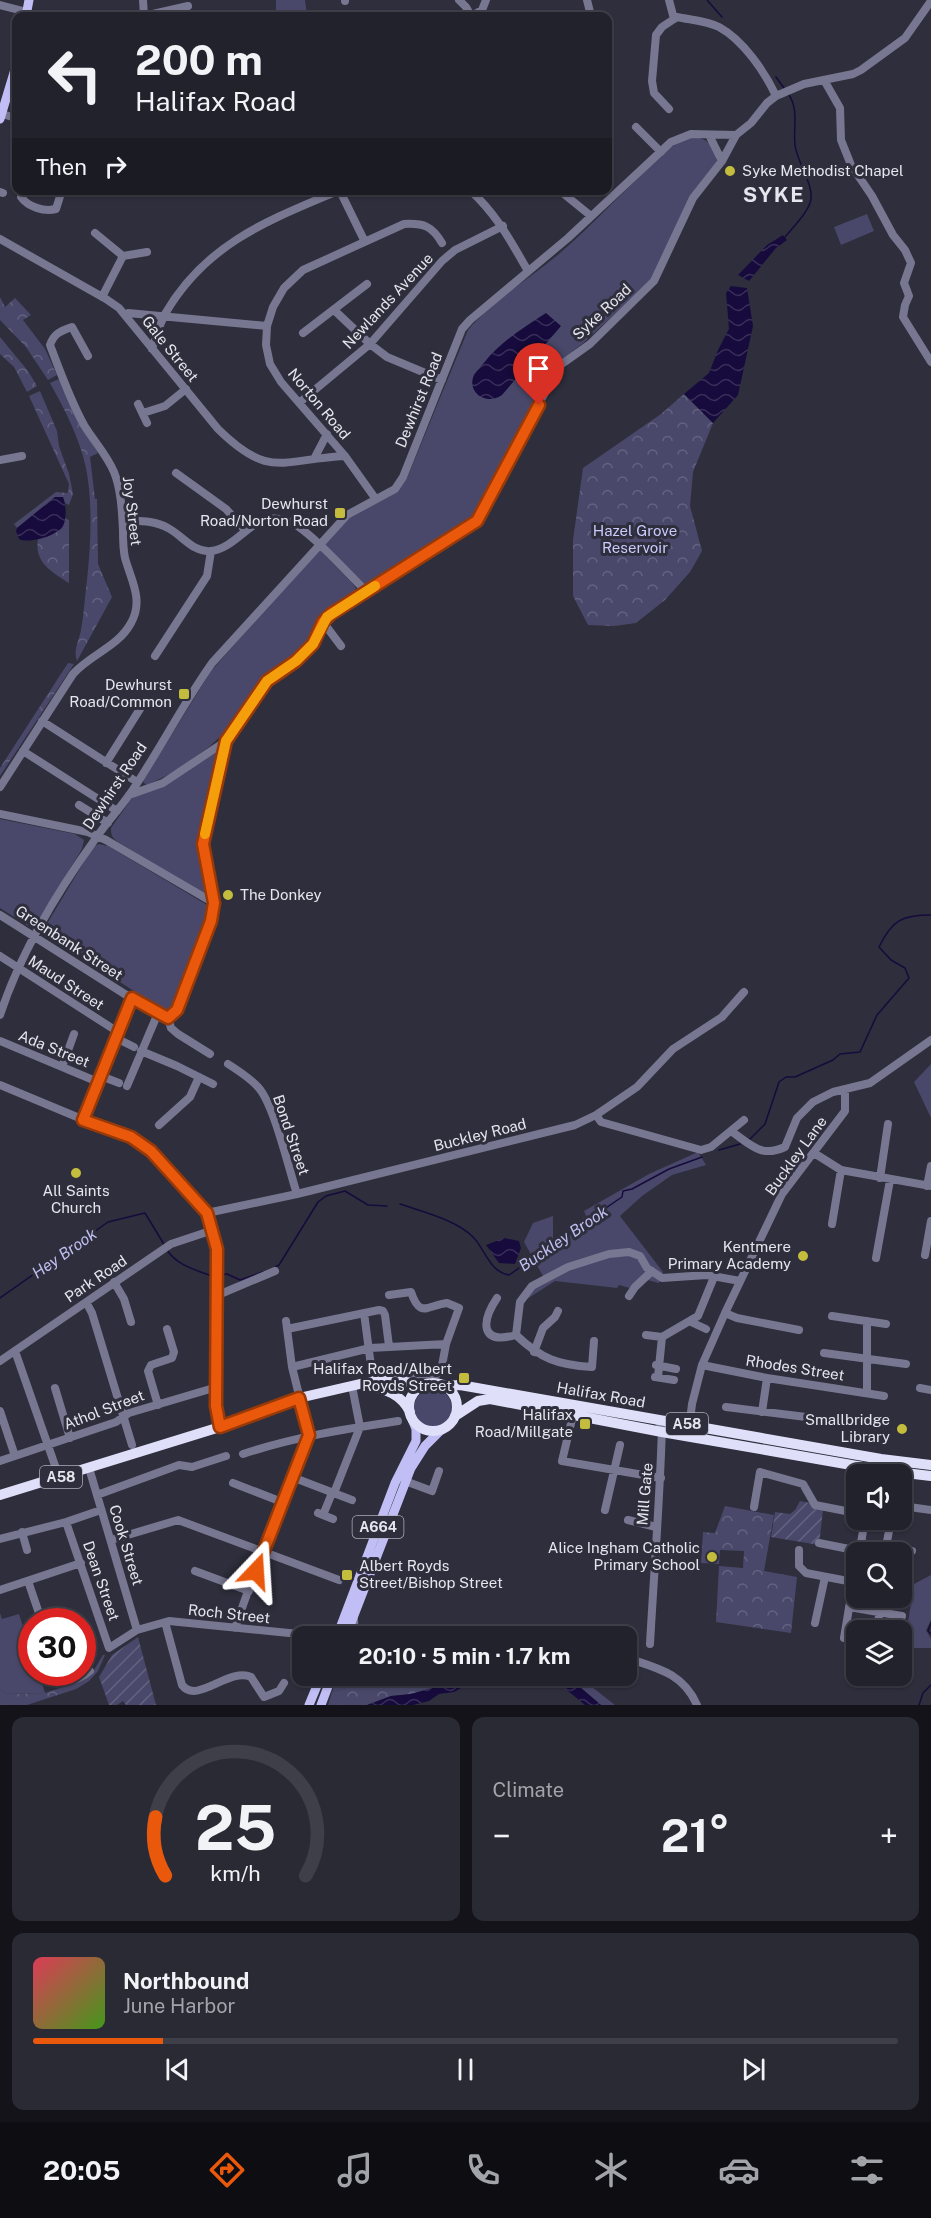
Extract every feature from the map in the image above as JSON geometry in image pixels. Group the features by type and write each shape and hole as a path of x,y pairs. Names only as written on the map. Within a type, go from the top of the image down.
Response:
{"highway":[{"name":"A58","path":"0,1495 220,1427 299,1398 373,1381 393,1379 423,1386 432,1384 444,1386"},
{"name":"A58","path":"356,1385 391,1392 404,1402 411,1416 424,1429 441,1430 447,1427 455,1416"},
{"name":"Halifax Road","path":"444,1386 460,1385 689,1425 853,1464"},
{"path":"411,1416 411,1398 423,1386"},
{"path":"444,1386 456,1401 455,1416"},
{"name":"Halifax Road","path":"455,1416 478,1401 490,1399 846,1464"},
{"name":"Halifax Road","path":"912,1466 931,1465"},
{"name":"Halifax Road","path":"912,1474 931,1476"}],"main road":[{"path":"1,116 12,79"},
{"name":"A664","path":"341,1626 395,1483 416,1442 416,1429 411,1416"},
{"name":"A664","path":"350,1626 405,1481 419,1454 441,1430"},
{"path":"310,1703 317,1686"},
{"path":"321,1705 328,1686"}],"street":[{"path":"459,0 469,12"},
{"path":"669,0 674,19"},
{"path":"736,135 751,123 767,103 783,93 804,84 861,70 905,38 931,1"},
{"path":"0,5 20,12"},
{"path":"162,12 188,6"},
{"path":"669,109 654,93 652,81 656,35 677,17 719,27 733,38 783,93"},
{"path":"824,80 840,108 842,140 851,165 911,263 904,283 909,296 904,305 903,317 931,362"},
{"path":"636,127 661,152"},
{"name":"Dewhirst Road","path":"0,1015 33,936 97,836 128,796 212,663 347,515 395,489 403,477 462,329 591,216 671,142 691,134 736,135"},
{"path":"709,135 722,161"},
{"name":"Syke Road","path":"168,1018 177,1010 211,921 214,903 203,844 226,741 267,681 296,661 313,644 323,622 331,614 477,521 559,366 590,344 654,281 693,198 722,161 736,135"},
{"path":"22,195 26,204 48,211 56,209 60,195"},
{"path":"152,349 164,316 209,259 261,224 330,195"},
{"path":"342,195 365,242"},
{"path":"475,195 503,226 528,271"},
{"path":"565,195 591,216"},
{"name":"Norton Road","path":"375,498 345,456 281,382 270,364 266,345 267,326 273,307 284,288 303,270 404,224 420,223 435,232 442,243"},
{"name":"Newlands Avenue","path":"299,403 370,344 441,261 455,250 503,226"},
{"path":"95,233 123,255 147,252"},
{"name":"Gale Street","path":"1,242 113,304 125,315 218,429 249,455 272,463 345,456"},
{"path":"441,261 442,243 455,250"},
{"path":"102,297 123,255"},
{"path":"303,333 367,284"},
{"path":"334,310 387,357 442,380"},
{"path":"125,315 164,316 267,326"},
{"name":"Joy Street","path":"0,787 73,674 125,634 138,604 136,588 124,555 123,520 118,485 113,470 83,423 50,345 57,333 72,327 88,356"},
{"path":"143,413 165,406 186,389"},
{"path":"138,404 147,423"},
{"path":"315,458 327,434"},
{"path":"0,460 22,456"},
{"path":"176,473 226,509 245,530"},
{"path":"123,520 154,522 168,528 196,549 211,551 229,544 245,530 265,519 278,518 295,524 366,591"},
{"path":"155,656 207,576 211,551"},
{"path":"323,622 341,646"},
{"path":"106,763 145,701"},
{"path":"42,721 137,782"},
{"path":"128,796 163,783 226,741"},
{"path":"23,751 117,811"},
{"path":"79,805 108,823"},
{"path":"0,814 88,832 106,840 214,903"},
{"name":"Greenbank Street","path":"0,915 168,1018 171,1028 210,1054"},
{"name":"Maud Street","path":"0,956 138,1049 213,1084"},
{"name":"Buckley Road","path":"207,1213 297,1194 575,1125 596,1115 636,1087 673,1049 722,1017 744,992"},
{"path":"83,1120 132,998"},
{"path":"138,1049 158,1013"},
{"path":"62,1067 74,1034"},
{"path":"731,1131 757,1149 772,1153 785,1147 797,1118 813,1102 833,1092 870,1083 931,1040"},
{"name":"Ada Street","path":"0,1041 62,1067 123,1084 138,1049"},
{"name":"Bond Street","path":"228,1064 260,1089 268,1104 297,1194"},
{"path":"159,1125 190,1097 199,1077"},
{"path":"0,1085 83,1120 131,1137 151,1151 207,1213 217,1249 216,1415 220,1427"},
{"name":"Buckley Lane","path":"689,1425 702,1365 725,1313 782,1194 845,1111 845,1090"},
{"path":"596,1115 601,1122 701,1150 711,1147 744,1120"},
{"path":"880,1178 888,1124"},
{"path":"814,1153 841,1170 929,1186 931,1166"},
{"path":"832,1224 841,1170"},
{"path":"876,1258 890,1180"},
{"path":"925,1255 931,1221"},
{"name":"Park Road","path":"0,1360 171,1244 213,1230"},
{"path":"516,1335 520,1302 532,1286 547,1276 587,1260 629,1252 640,1257 647,1268 662,1278 707,1275 740,1281"},
{"path":"218,1295 275,1271"},
{"path":"629,1296 635,1287 652,1272"},
{"path":"646,1335 662,1337 691,1322 698,1316 714,1277"},
{"path":"114,1282 124,1299 131,1322"},
{"path":"389,1295 411,1292 415,1302 422,1308 429,1309 443,1303 459,1308 441,1371 437,1374 407,1375 404,1382"},
{"path":"497,1298 486,1323 488,1331 493,1337 502,1339 516,1335"},
{"path":"86,1302 93,1313 132,1445"},
{"path":"236,1628 262,1551 309,1435 292,1367 286,1325 379,1310 384,1313 389,1346"},
{"path":"534,1352 543,1328 558,1311"},
{"path":"364,1312 373,1381"},
{"path":"725,1313 737,1318 800,1330"},
{"path":"832,1316 886,1324"},
{"path":"867,1321 867,1394"},
{"path":"691,1322 706,1329"},
{"path":"158,1405 147,1371 151,1365 172,1358 174,1352 167,1329"},
{"path":"516,1335 544,1358 573,1366 592,1367 594,1341"},
{"path":"662,1337 656,1377 674,1380"},
{"path":"292,1367 370,1348 447,1344"},
{"path":"15,1351 59,1478"},
{"path":"824,1353 906,1364"},
{"name":"Rhodes Street","path":"702,1365 766,1378 884,1396"},
{"path":"657,1366 676,1369"},
{"path":"762,1412 766,1378"},
{"path":"333,1519 321,1514 333,1493 360,1427 356,1385"},
{"name":"Athol Street","path":"0,1461 116,1422 129,1413 217,1387"},
{"path":"54,1388 70,1438"},
{"path":"920,1388 931,1390"},
{"path":"726,1407 814,1418"},
{"path":"0,1411 15,1456"},
{"path":"573,1415 562,1461 661,1478"},
{"name":"Mill Gate","path":"650,1644 661,1478 662,1426 657,1420"},
{"path":"243,1454 309,1435 398,1421"},
{"path":"689,1425 689,1430 694,1437"},
{"path":"605,1510 620,1445"},
{"path":"97,1495 179,1466 192,1467 226,1456"},
{"name":"Cook Street","path":"89,1468 137,1630"},
{"path":"405,1481 432,1491 439,1471"},
{"path":"754,1507 760,1472 803,1484 815,1505 846,1511"},
{"path":"292,1477 352,1500"},
{"path":"233,1483 282,1502"},
{"path":"912,1507 931,1510"},
{"path":"0,1539 66,1522 101,1510"},
{"path":"111,1540 178,1520 339,1580"},
{"path":"628,1520 656,1527"},
{"name":"Dean Street","path":"66,1522 110,1648"},
{"path":"22,1532 27,1550"},
{"path":"819,1543 846,1547"},
{"path":"799,1550 799,1566 806,1573 846,1581"},
{"path":"0,1590 81,1563"},
{"path":"195,1571 249,1591"},
{"path":"815,1623 825,1577"},
{"path":"28,1581 37,1608"},
{"path":"844,1638 849,1608"},
{"path":"855,1608 902,1616"},
{"path":"878,1620 880,1612"},
{"path":"354,1616 354,1626"},
{"name":"Roch Street","path":"110,1648 137,1630 170,1621 292,1633"},
{"path":"165,1623 182,1685 184,1690 193,1696 205,1694 241,1675 251,1677 264,1696 279,1690 284,1683"},
{"path":"637,1661 666,1670 682,1683 697,1705"}],"green space":[{"path":"276,0 305,0 307,12 276,12"},
{"path":"691,136 709,143 715,151 717,162 652,280 582,344 557,363 475,517 373,584 363,586 325,548 324,543 346,520 393,494 407,478 468,330 501,299 570,244 662,155"},
{"path":"867,214 874,231 841,245 834,227"},
{"path":"0,297 5,307 15,298 31,315 23,320 45,349 57,375 48,380 26,347 0,320"},
{"path":"0,337 28,371 37,386 27,392 14,367 0,354"},
{"path":"59,379 80,424 98,453 90,457 95,499 97,499 98,564 112,597 77,661 76,649 82,622 88,566 90,500 86,468 80,446 50,383"},
{"path":"40,391 57,431 73,494 69,505 65,503 63,497 55,497 17,528 14,524 56,492 68,493 69,484 29,396"},
{"name":"Hazel Grove Reservoir","path":"684,394 713,423 693,472 690,506 702,551 690,572 665,600 636,623 614,626 588,625 573,596 573,540 583,468 661,414"},
{"path":"65,518 69,520 69,583 46,566 37,547 38,539 59,530"},
{"path":"317,551 321,551 353,584 356,588 353,595 326,613 306,644 287,663 263,679 239,716 209,747 174,772 147,785 144,783 143,781 211,671"},
{"path":"68,663 74,664 0,776 0,768"},
{"path":"221,746 201,843 211,899 118,842 112,836 111,828 132,798"},
{"path":"0,819 75,834 84,840 82,849 33,929 0,908"},
{"path":"99,844 108,846 209,906 185,980 172,1006 166,1011 42,932 93,847"},
{"path":"931,1064 931,1118 914,1082"},
{"path":"698,1152 706,1165 672,1175 642,1196 620,1216 663,1272 659,1283 640,1278 630,1288 619,1285 617,1288 555,1281 527,1299 543,1276 524,1242 533,1223 553,1216 553,1241 586,1216 584,1211 649,1174"},
{"path":"433,1389 447,1394 452,1408 447,1422 433,1427 419,1422 414,1408 419,1394"},
{"path":"800,1501 823,1510 819,1545 771,1537 775,1512 790,1514"},
{"path":"725,1506 774,1515 764,1571 797,1577 791,1633 716,1622 719,1566 743,1568 744,1551 720,1550 719,1564 701,1563 703,1532 715,1533"},
{"path":"931,1575 931,1620 926,1630 931,1639 931,1648 912,1648 912,1620 908,1620 914,1584"},
{"path":"0,1613 2,1619 18,1614 18,1686 43,1686 45,1693 6,1694 0,1689"},
{"path":"138,1637 156,1705 126,1705 123,1701 117,1705 109,1705 99,1677 112,1655"},
{"path":"103,1655 105,1655 96,1673 96,1667"},
{"path":"81,1686 27,1705 0,1705 0,1689 6,1694 45,1693 63,1687"},
{"path":"334,1686 353,1686 332,1692"},
{"path":"353,1686 439,1686 411,1694 391,1696 367,1705 328,1705 332,1692"},
{"path":"579,1686 591,1686 615,1705 601,1705"}],"water":[{"path":"783,235 787,240 776,248 749,281 738,275 767,245"},
{"path":"731,286 747,288 753,326 738,395 713,423 684,394 709,373 729,329 726,293"},
{"path":"546,313 561,326 502,395 490,399 479,396 475,392 472,381 478,370 504,342"},
{"path":"55,497 63,497 64,500 66,515 60,530 42,538 19,539 17,528"},
{"path":"504,1238 519,1241 521,1248 515,1264 499,1263 486,1245"},
{"path":"439,1686 465,1686 454,1692 439,1694 429,1701 413,1705 367,1705 391,1696 411,1694"},
{"path":"562,1686 579,1686 601,1705 585,1705"}],"waterway":[{"path":"707,0 722,17"},
{"path":"776,77 784,88"},
{"path":"785,237 806,212 811,197 808,182 796,152 795,113 789,95"},
{"name":"Buckley Brook","path":"750,1139 765,1124 779,1082 786,1077 795,1077 833,1060 840,1054 860,1052 877,1015 909,978 905,968 891,960 879,947 889,931 899,921 912,916 931,915"},
{"name":"Buckley Brook","path":"719,1150 740,1144"},
{"name":"Buckley Brook","path":"400,1204 458,1226 474,1238 497,1270 509,1275 622,1197 623,1191 632,1189 669,1169 702,1157"},
{"name":"Buckley Brook","path":"275,1267 279,1265 318,1202 326,1196 345,1191 368,1205 387,1206"},
{"name":"Hey Brook","path":"0,1298 108,1222 145,1213 165,1246"},
{"name":"Hey Brook","path":"167,1250 186,1266 214,1275"},
{"name":"Buckley Brook","path":"219,1275 227,1274 240,1280 263,1272"},
{"path":"931,1623 928,1631 931,1634"},
{"path":"919,1705 923,1693 931,1685"}],"slow traffic":[{"path":"205,834 226,741 267,681 296,661 313,644 327,617 375,586"}],"place":[{"name":"Syke Methodist Chapel","path":"730,171"},
{"name":"Dewhurst Road/Norton Road","path":"340,513"},
{"name":"Dewhurst Road/Common","path":"184,694"},
{"name":"The Donkey","path":"228,895"},
{"name":"All Saints Church","path":"76,1173"},
{"name":"Kentmere Primary Academy","path":"803,1256"},
{"name":"Halifax Road/Albert Royds Street","path":"464,1378"},
{"name":"Halifax Road/Millgate","path":"585,1424"},
{"name":"Smallbridge Library","path":"902,1429"},
{"name":"Alice Ingham Catholic Primary School","path":"712,1557"},
{"name":"Albert Royds Street/Bishop Street","path":"347,1575"}],"district":[{"name":"SYKE","path":"774,195"}],"route":[{"path":"256,1571 309,1435 299,1398 220,1427 216,1415 217,1249 207,1213 151,1151 131,1137 83,1120 132,998 168,1018 171,1016 177,1010 211,921 214,903 203,844 226,741 267,681 296,661 313,644 327,617 477,521 539,405"}]}
